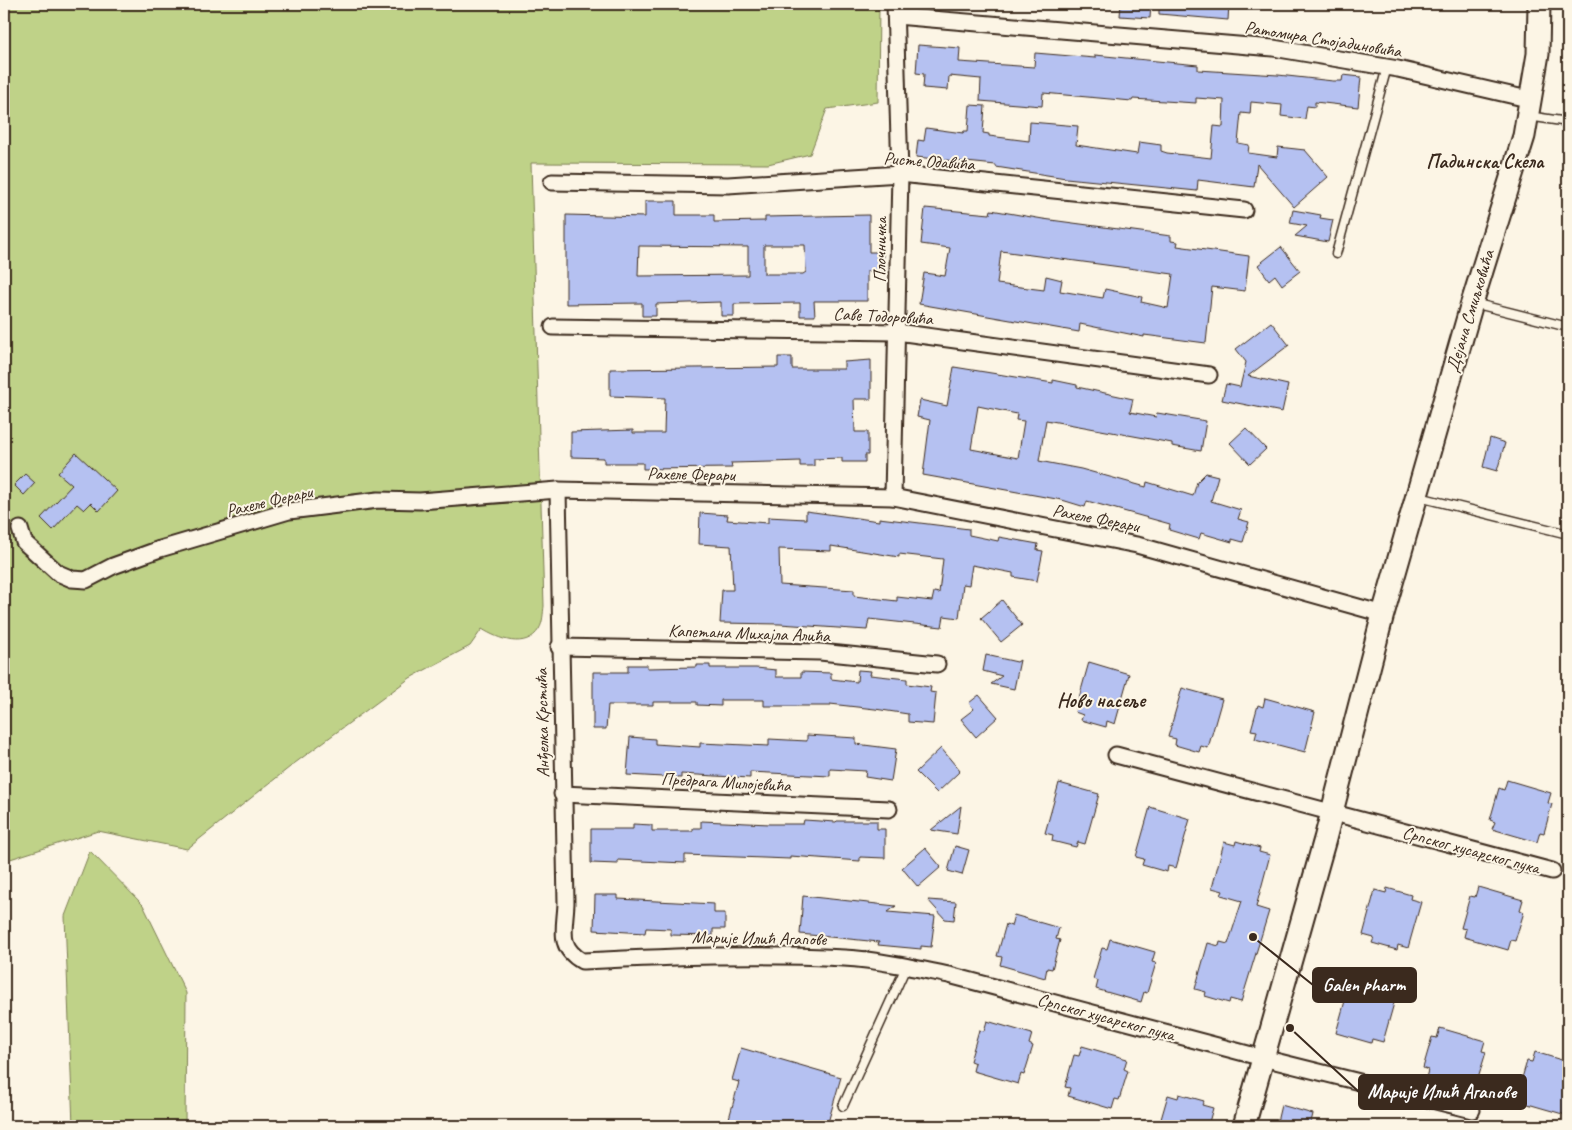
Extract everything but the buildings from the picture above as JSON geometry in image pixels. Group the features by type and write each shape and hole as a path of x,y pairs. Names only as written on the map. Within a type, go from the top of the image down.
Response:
{"street":[{"name":"Дејана Смиљковића","path":"1383,614 1530,108 1538,54 1539,4"},
{"name":"Ратомира Стојадиновића","path":"896,10 1273,48 1387,67 1530,108"},
{"name":"Плочничка","path":"893,497 900,174 896,10"},
{"name":"Ристе Одавића","path":"552,182 728,185 900,174 1244,210"},
{"name":"Саве Тодоровића","path":"553,327 897,332 1209,375"},
{"name":"Рахеле Ферари","path":"20,529 24,542 58,573 72,579 86,580 114,566 160,549 289,511 378,500 420,501 558,490 893,497 1137,544 1383,614"},
{"name":"Анђелка Крстића","path":"558,490 559,647 566,903 564,944 570,954"},
{"path":"1244,1126 1332,812 1383,614"},
{"name":"Капетана Михајла Алића","path":"559,647 820,652 937,664"},
{"name":"Српског хусарског пука","path":"1116,755 1552,871"},
{"name":"Предрага Милојевића","path":"562,794 889,809"},
{"name":"Марије Илић Агапове","path":"570,954 582,961 688,956 846,958 949,975"},
{"name":"Српског хусарског пука","path":"949,975 1263,1058 1472,1110"}],"lane":[{"path":"1336,254 1387,67"},
{"path":"1530,108 1568,122"},
{"path":"1472,303 1568,327"},
{"path":"1417,497 1568,534"},
{"path":"843,1106 906,967"}],"green space":[{"path":"4,4 879,4 878,102 827,109 810,154 768,164 531,163 544,606 539,629 527,639 512,641 482,629 470,646 410,678 295,763 187,849 98,831 4,861"},
{"path":"90,851 143,905 186,993 185,1126 73,1126 65,916"}],"place":[{"name":"Galen pharm","path":"1253,937"},
{"name":"Марије Илић Агапове","path":"1290,1028"}],"district":[{"name":"Падинска Скела","path":"1485,161"},
{"name":"Ново насеље","path":"1101,700"}]}
